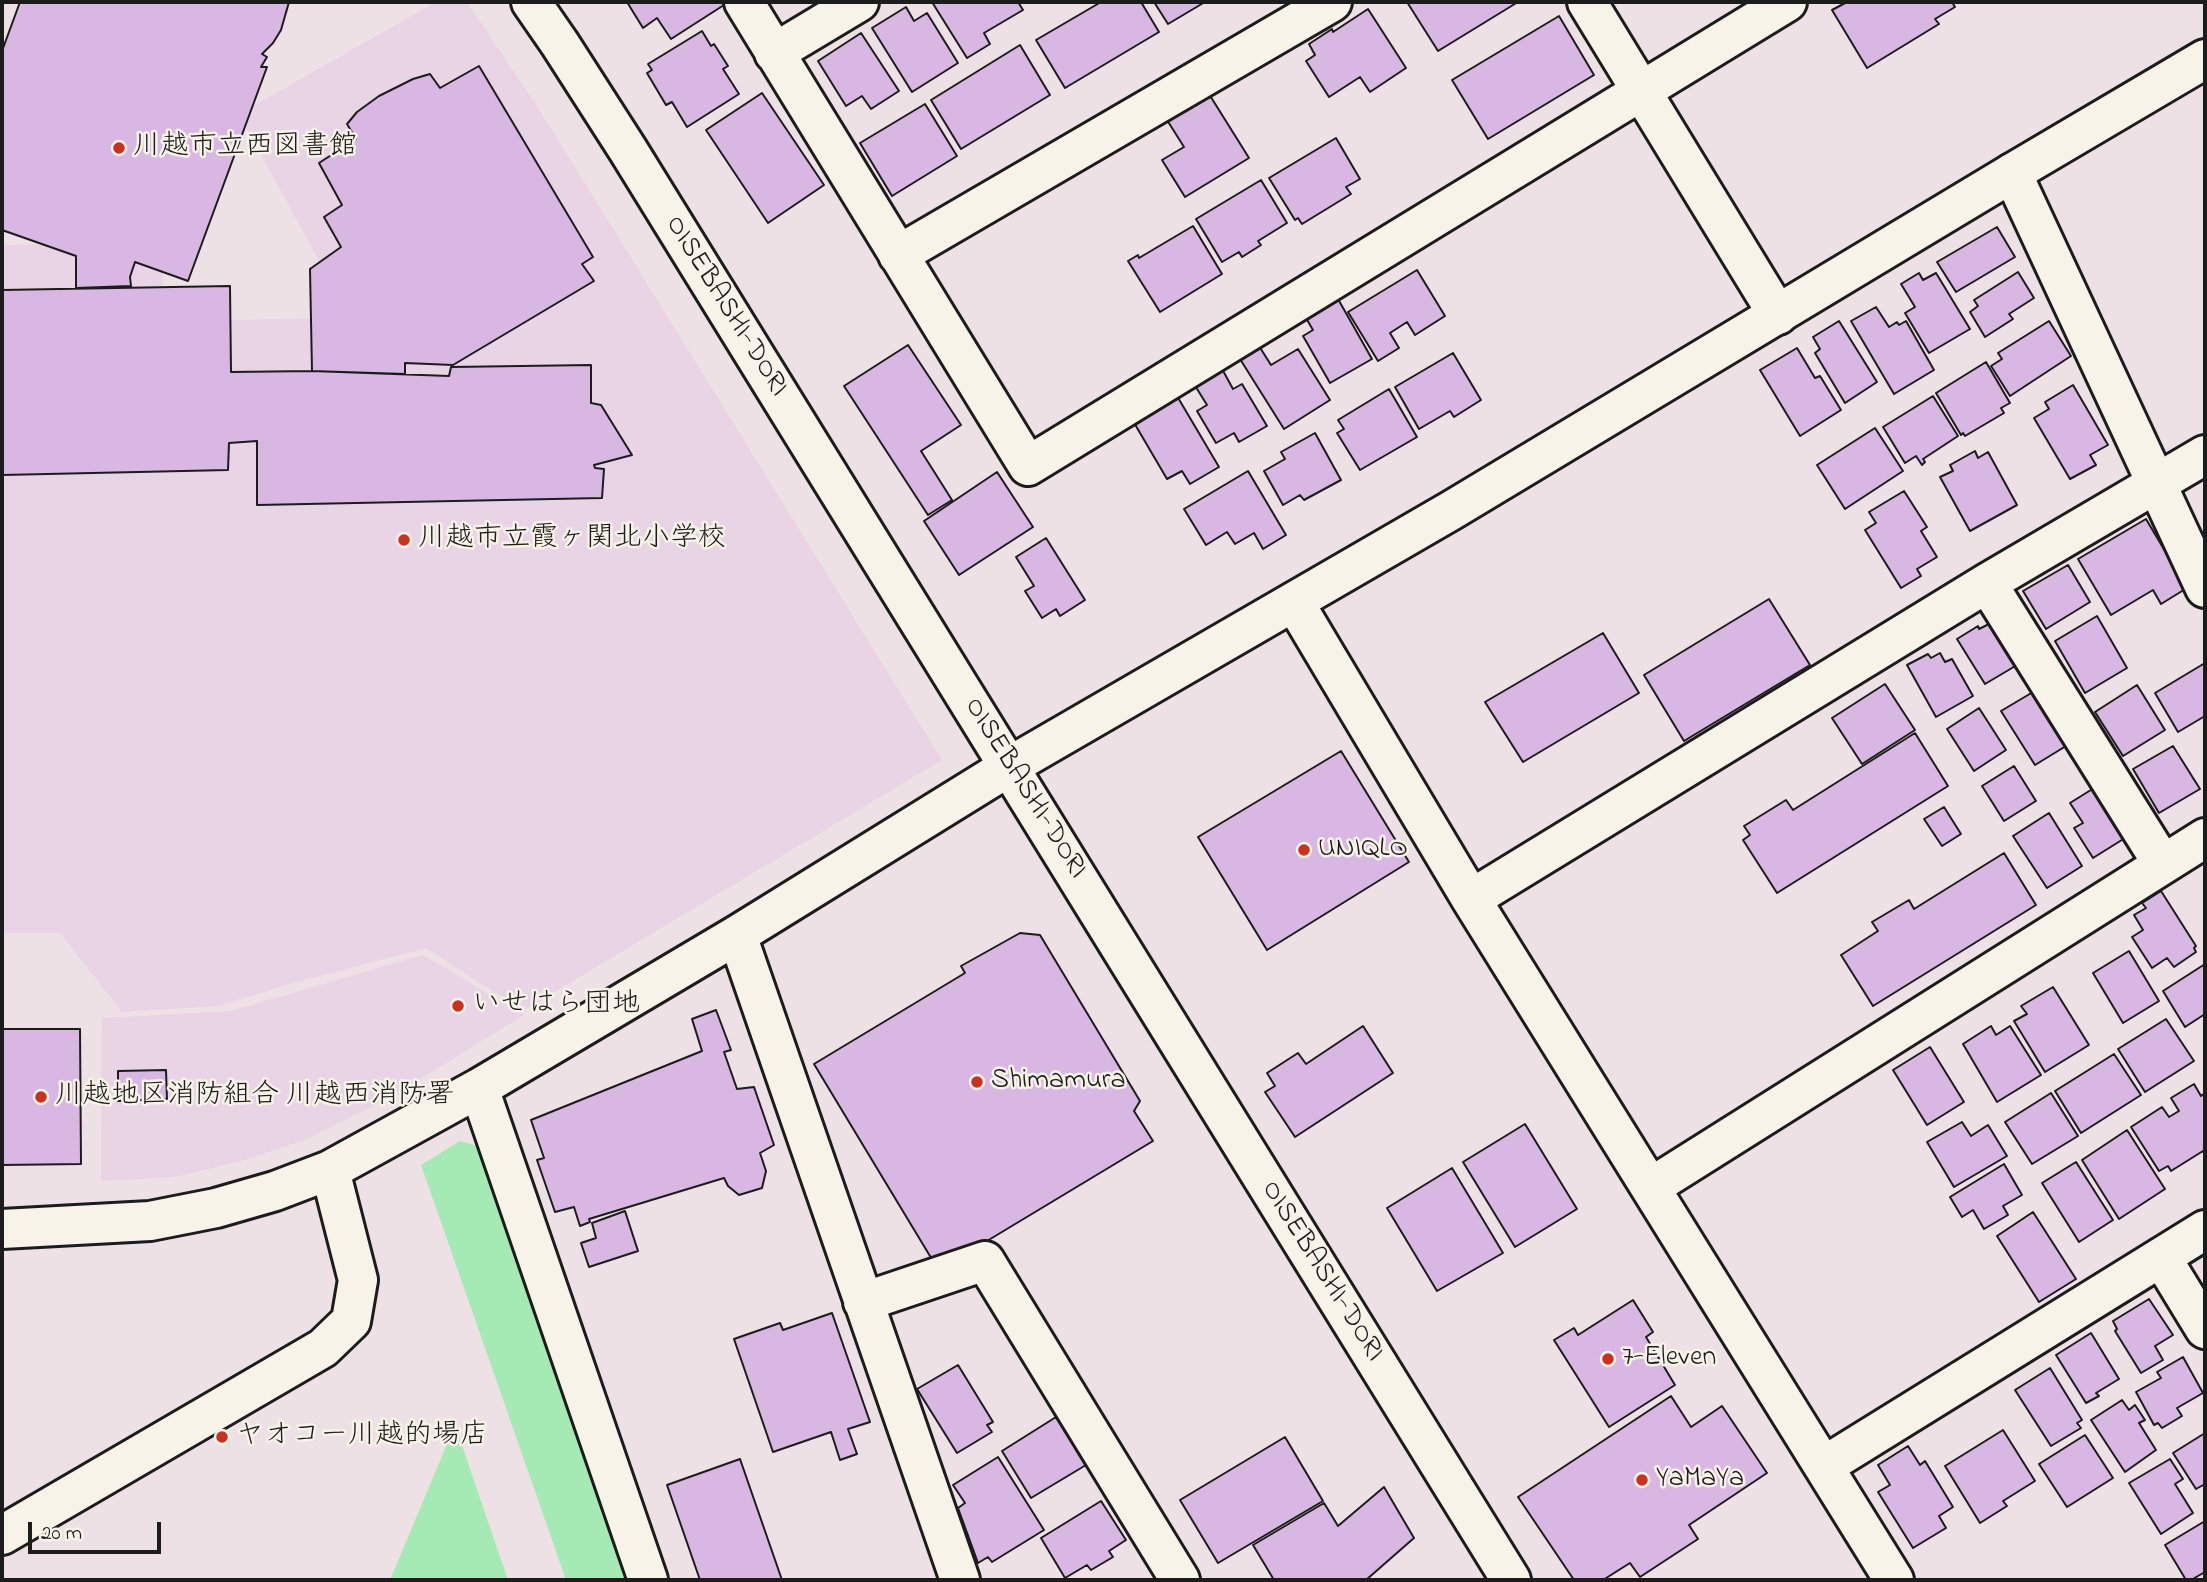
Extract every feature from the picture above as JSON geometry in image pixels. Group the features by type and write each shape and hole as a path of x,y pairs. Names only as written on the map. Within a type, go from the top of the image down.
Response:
{"street":[{"name":"OISEBASHI-DORI","path":"531,2 628,150 1511,1580"},
{"path":"744,2 1028,466 1787,2"},
{"path":"774,53 859,2"},
{"path":"898,255 1332,2"},
{"path":"1587,2 1778,314"},
{"path":"2,1229 150,1221 216,1208 275,1191 330,1170 480,1088 1010,766 1294,602 2205,59"},
{"path":"2011,173 2205,588"},
{"path":"1471,899 1987,583 2205,455"},
{"path":"1987,583 2162,863"},
{"path":"1294,602 1471,899 1894,1580"},
{"path":"1651,1187 2205,838"},
{"path":"737,934 957,1579"},
{"path":"480,1088 648,1580"},
{"path":"2,1535 323,1348 351,1321 358,1280 330,1170"},
{"path":"1824,1466 2205,1230"},
{"path":"2161,1257 2205,1329"},
{"path":"863,1302 985,1261 1180,1580"}],"shaded area":[{"name":"川越市立霞ヶ関北小学校","path":"436,2 467,2 539,109 942,760 528,1008 494,992 426,948 218,1006 122,1012 60,933 2,933 2,245 162,242 164,321 350,318 239,114"},
{"path":"423,955 524,1015 389,1098 307,1139 241,1161 174,1177 101,1181 102,1018 231,1011"}],"green space":[{"path":"460,1141 478,1146 631,1580 566,1580 421,1165"},
{"path":"455,1425 508,1580 390,1580"}],"building":[{"name":"川越市立西図書館","path":"20,2 289,2 281,30 262,54 267,57 261,67 267,67 188,281 135,262 130,277 131,286 76,288 76,256 2,230 2,51"},
{"path":"627,2 721,2 724,5 671,39 657,18 643,28"},
{"path":"932,2 1018,2 1023,10 984,33 990,44 967,58"},
{"path":"1101,2 1141,2 1159,32 1065,88 1036,40"},
{"path":"1154,2 1205,2 1168,24"},
{"path":"1407,2 1518,2 1438,51"},
{"path":"1847,2 1952,2 1955,7 1935,19 1939,24 1867,68 1832,10"},
{"path":"906,7 914,21 927,13 958,63 912,92 872,28"},
{"path":"1368,9 1406,68 1370,92 1360,77 1329,97 1306,61 1315,55 1309,44"},
{"path":"1559,16 1594,75 1488,139 1452,80"},
{"path":"702,31 728,66 723,69 739,94 687,127 672,102 666,105 647,73 652,70 648,64"},
{"path":"861,33 899,91 871,109 862,96 846,106 818,61"},
{"path":"1020,45 1050,95 961,149 931,100"},
{"path":"479,66 593,257 582,264 594,281 453,365 405,363 405,374 312,371 310,269 341,247 324,217 342,205 319,163 356,139 347,124 357,112 379,96 413,79 430,74 440,88"},
{"path":"762,93 824,185 768,223 706,130"},
{"path":"1209,94 1249,158 1185,197 1162,160 1184,147 1167,120"},
{"path":"925,104 957,156 892,196 860,143"},
{"path":"1336,138 1360,179 1346,187 1351,194 1302,224 1298,218 1295,220 1269,178"},
{"path":"1261,180 1287,223 1258,241 1261,245 1242,257 1239,252 1222,262 1196,219"},
{"path":"1193,226 1222,274 1160,312 1128,261 1138,255 1139,258"},
{"path":"1997,227 2015,257 1956,292 1937,262"},
{"path":"1417,270 1445,316 1415,335 1407,322 1390,333 1399,348 1378,361 1348,312"},
{"path":"2018,272 2034,298 2009,314 2013,319 1985,337 1970,312 1978,306 1974,300"},
{"path":"1919,273 1923,280 1936,273 1970,329 1929,353 1905,313 1915,307 1901,284"},
{"path":"230,286 231,372 312,371 449,376 451,367 591,365 591,403 601,405 632,455 594,465 595,468 604,469 602,498 257,505 257,441 229,443 228,470 2,475 2,290"},
{"path":"1338,299 1372,359 1330,383 1303,336 1313,330 1306,318"},
{"path":"1876,307 1889,327 1906,321 1934,370 1894,394 1851,321"},
{"path":"1839,321 1877,382 1845,403 1815,353 1820,349 1813,337"},
{"path":"2049,321 2071,356 2010,396 1991,366 2002,359 1998,353"},
{"path":"908,345 961,425 921,451 952,500 928,515 844,386"},
{"path":"1259,346 1271,365 1298,349 1330,400 1284,429 1240,359"},
{"path":"1797,348 1815,378 1820,376 1841,410 1800,436 1760,370"},
{"path":"1453,353 1481,400 1454,417 1450,411 1419,429 1395,387"},
{"path":"1986,362 2010,403 2001,408 2004,413 1965,436 1963,433 1961,435 1936,393"},
{"path":"1221,367 1233,389 1242,384 1267,426 1239,442 1234,433 1216,443 1197,411 1207,405 1194,384"},
{"path":"2073,385 2108,445 2090,455 2096,465 2070,479 2034,418 2049,409 2045,402"},
{"path":"1389,389 1417,437 1360,470 1337,433 1344,429 1338,420"},
{"path":"1177,396 1219,467 1190,484 1182,471 1167,479 1133,421"},
{"path":"1933,396 1958,436 1923,459 1925,462 1922,465 1916,456 1905,463 1883,427"},
{"path":"1875,428 1903,471 1845,509 1817,465"},
{"path":"1315,433 1341,480 1304,500 1300,495 1283,505 1264,471 1285,459 1281,452"},
{"path":"1975,451 1978,458 1988,452 2017,505 1970,531 1940,477 1953,471 1950,465"},
{"path":"1248,471 1286,535 1263,549 1254,533 1235,544 1227,532 1206,545 1184,509"},
{"path":"997,472 1033,527 959,575 924,521"},
{"path":"1904,491 1927,527 1921,531 1937,557 1917,569 1921,576 1901,588 1865,530 1876,523 1869,512"},
{"path":"2146,519 2187,588 2161,604 2153,590 2111,615 2078,559"},
{"path":"1046,538 1085,600 1060,616 1056,609 1042,618 1025,591 1034,586 1016,557"},
{"path":"2068,565 2090,602 2046,629 2023,591"},
{"path":"1769,599 1810,665 1684,741 1644,675"},
{"path":"2097,616 2127,668 2085,693 2055,641"},
{"path":"1991,623 2017,665 1985,684 1957,639 1978,626 1979,629"},
{"path":"1603,633 1639,693 1523,762 1485,702"},
{"path":"1940,653 1945,662 1952,659 1973,696 1936,717 1907,665 1928,654 1931,658"},
{"path":"2205,663 2205,716 2178,732 2155,693"},
{"path":"1885,684 1915,730 1862,764 1832,718"},
{"path":"2137,685 2165,730 2123,756 2095,712"},
{"path":"2033,692 2066,746 2035,765 2001,711"},
{"path":"1979,708 2006,750 1974,771 1947,729"},
{"path":"1915,733 1948,786 1777,893 1743,840 1750,835 1744,826 1786,800 1793,810"},
{"path":"2173,746 2200,789 2159,813 2133,769"},
{"name":"UNIQLO","path":"1341,751 1409,862 1267,950 1198,837"},
{"path":"2014,766 2036,801 2004,821 1982,786"},
{"path":"2094,788 2125,838 2093,858 2074,828 2083,823 2070,803"},
{"path":"1944,807 1961,834 1942,846 1924,819"},
{"path":"2049,813 2082,866 2047,888 2013,836"},
{"path":"2004,853 2036,905 1873,1006 1841,955 1878,931 1872,922 1909,900 1914,909"},
{"path":"2161,891 2196,946 2196,952 2174,967 2167,958 2152,968 2132,937 2143,930 2134,915 2146,908 2142,903"},
{"name":"Shimamura","path":"1020,933 1040,935 1140,1101 1134,1111 1153,1141 977,1247 933,1261 814,1064 965,973 961,966"},
{"path":"2129,951 2159,1001 2123,1023 2093,973"},
{"path":"2205,964 2205,1014 2185,1027 2163,991"},
{"path":"2053,987 2089,1045 2045,1072 2014,1021 2027,1014 2021,1006"},
{"path":"716,1010 731,1050 724,1052 737,1089 754,1087 774,1145 760,1153 766,1171 762,1188 739,1195 728,1186 724,1178 589,1219 590,1222 580,1226 574,1207 555,1212 537,1160 544,1158 531,1120 702,1051 692,1019"},
{"path":"2166,1019 2194,1061 2145,1092 2118,1049"},
{"path":"1363,1026 1393,1073 1295,1137 1265,1092 1275,1086 1267,1073 1298,1053 1306,1064"},
{"path":"1991,1026 1996,1035 2010,1026 2041,1075 1997,1102 1963,1044"},
{"name":"川越地区消防組合 川越西消防署","path":"2,1029 80,1029 81,1164 2,1165"},
{"path":"1930,1047 1964,1102 1927,1125 1893,1070"},
{"path":"2114,1054 2141,1095 2081,1133 2055,1091"},
{"path":"166,1070 167,1099 118,1101 118,1071"},
{"path":"2194,1084 2201,1096 2205,1093 2205,1155 2203,1151 2171,1171 2168,1166 2159,1171 2131,1127 2162,1107 2169,1117 2179,1111 2171,1098"},
{"path":"2051,1093 2078,1136 2032,1164 2005,1122"},
{"path":"1962,1122 1971,1136 1988,1125 2007,1156 1954,1187 1927,1142"},
{"path":"1525,1124 1577,1209 1515,1247 1463,1162"},
{"path":"2127,1130 2165,1189 2119,1219 2082,1160"},
{"path":"2076,1162 2113,1220 2079,1242 2042,1183"},
{"path":"2004,1164 2022,1195 2003,1206 2008,1215 1984,1229 1973,1210 1962,1217 1950,1197"},
{"path":"1452,1168 1503,1253 1437,1291 1387,1208"},
{"path":"625,1211 638,1251 589,1267 581,1243 596,1238 592,1223"},
{"path":"2033,1212 2076,1279 2039,1302 1997,1236"},
{"path":"2149,1299 2173,1335 2155,1346 2163,1360 2141,1373 2115,1331 2117,1329 2113,1321"},
{"path":"1633,1300 1653,1332 1646,1337 1675,1385 1609,1427 1554,1340 1574,1328 1578,1335"},
{"path":"832,1313 870,1422 848,1429 857,1454 840,1460 831,1432 773,1452 734,1339 780,1323 783,1330"},
{"path":"2091,1333 2119,1379 2096,1393 2099,1396 2086,1403 2056,1355"},
{"path":"2183,1357 2203,1393 2177,1408 2182,1416 2162,1428 2158,1423 2154,1425 2136,1392 2161,1378 2157,1372"},
{"path":"958,1365 993,1422 987,1425 992,1432 957,1453 917,1389"},
{"path":"2050,1368 2082,1420 2077,1423 2081,1428 2051,1446 2015,1390"},
{"path":"1671,1396 1691,1427 1722,1406 1767,1473 1689,1525 1698,1539 1640,1577 1630,1563 1603,1580 1574,1580 1518,1497"},
{"path":"2122,1400 2129,1410 2135,1405 2145,1420 2139,1423 2156,1450 2125,1472 2091,1420"},
{"path":"1056,1417 1086,1465 1031,1498 1002,1451"},
{"path":"2003,1430 2035,1481 2003,1501 2007,1506 1980,1523 1945,1466"},
{"path":"2205,1433 2205,1484 2196,1489 2173,1453"},
{"path":"2085,1435 2113,1478 2067,1507 2039,1464"},
{"path":"1285,1437 1323,1501 1218,1563 1180,1500"},
{"path":"1908,1446 1920,1465 1925,1461 1953,1507 1939,1516 1946,1528 1913,1548 1878,1492 1890,1485 1878,1465"},
{"path":"998,1457 1044,1530 992,1562 988,1557 978,1563 958,1508 965,1503 953,1485"},
{"path":"740,1459 782,1580 700,1580 667,1485"},
{"path":"2170,1459 2183,1479 2175,1484 2193,1513 2161,1534 2129,1483"},
{"path":"1384,1487 1414,1538 1366,1580 1274,1580 1253,1545 1324,1503 1338,1526"},
{"path":"1101,1501 1126,1540 1109,1551 1113,1557 1091,1570 1087,1565 1065,1578 1041,1538"},
{"path":"2205,1521 2205,1572 2186,1580 2165,1545"}],"place":[{"name":"川越市立西図書館","path":"119,148"},
{"name":"川越市立霞ヶ関北小学校","path":"404,540"},
{"name":"UNIQLO","path":"1304,850"},
{"name":"いせはら団地","path":"458,1006"},
{"name":"Shimamura","path":"977,1082"},
{"name":"川越地区消防組合 川越西消防署","path":"41,1097"},
{"name":"7-Eleven","path":"1608,1359"},
{"name":"ヤオコー川越的場店","path":"222,1437"},
{"name":"YaMaYa","path":"1642,1480"}]}
